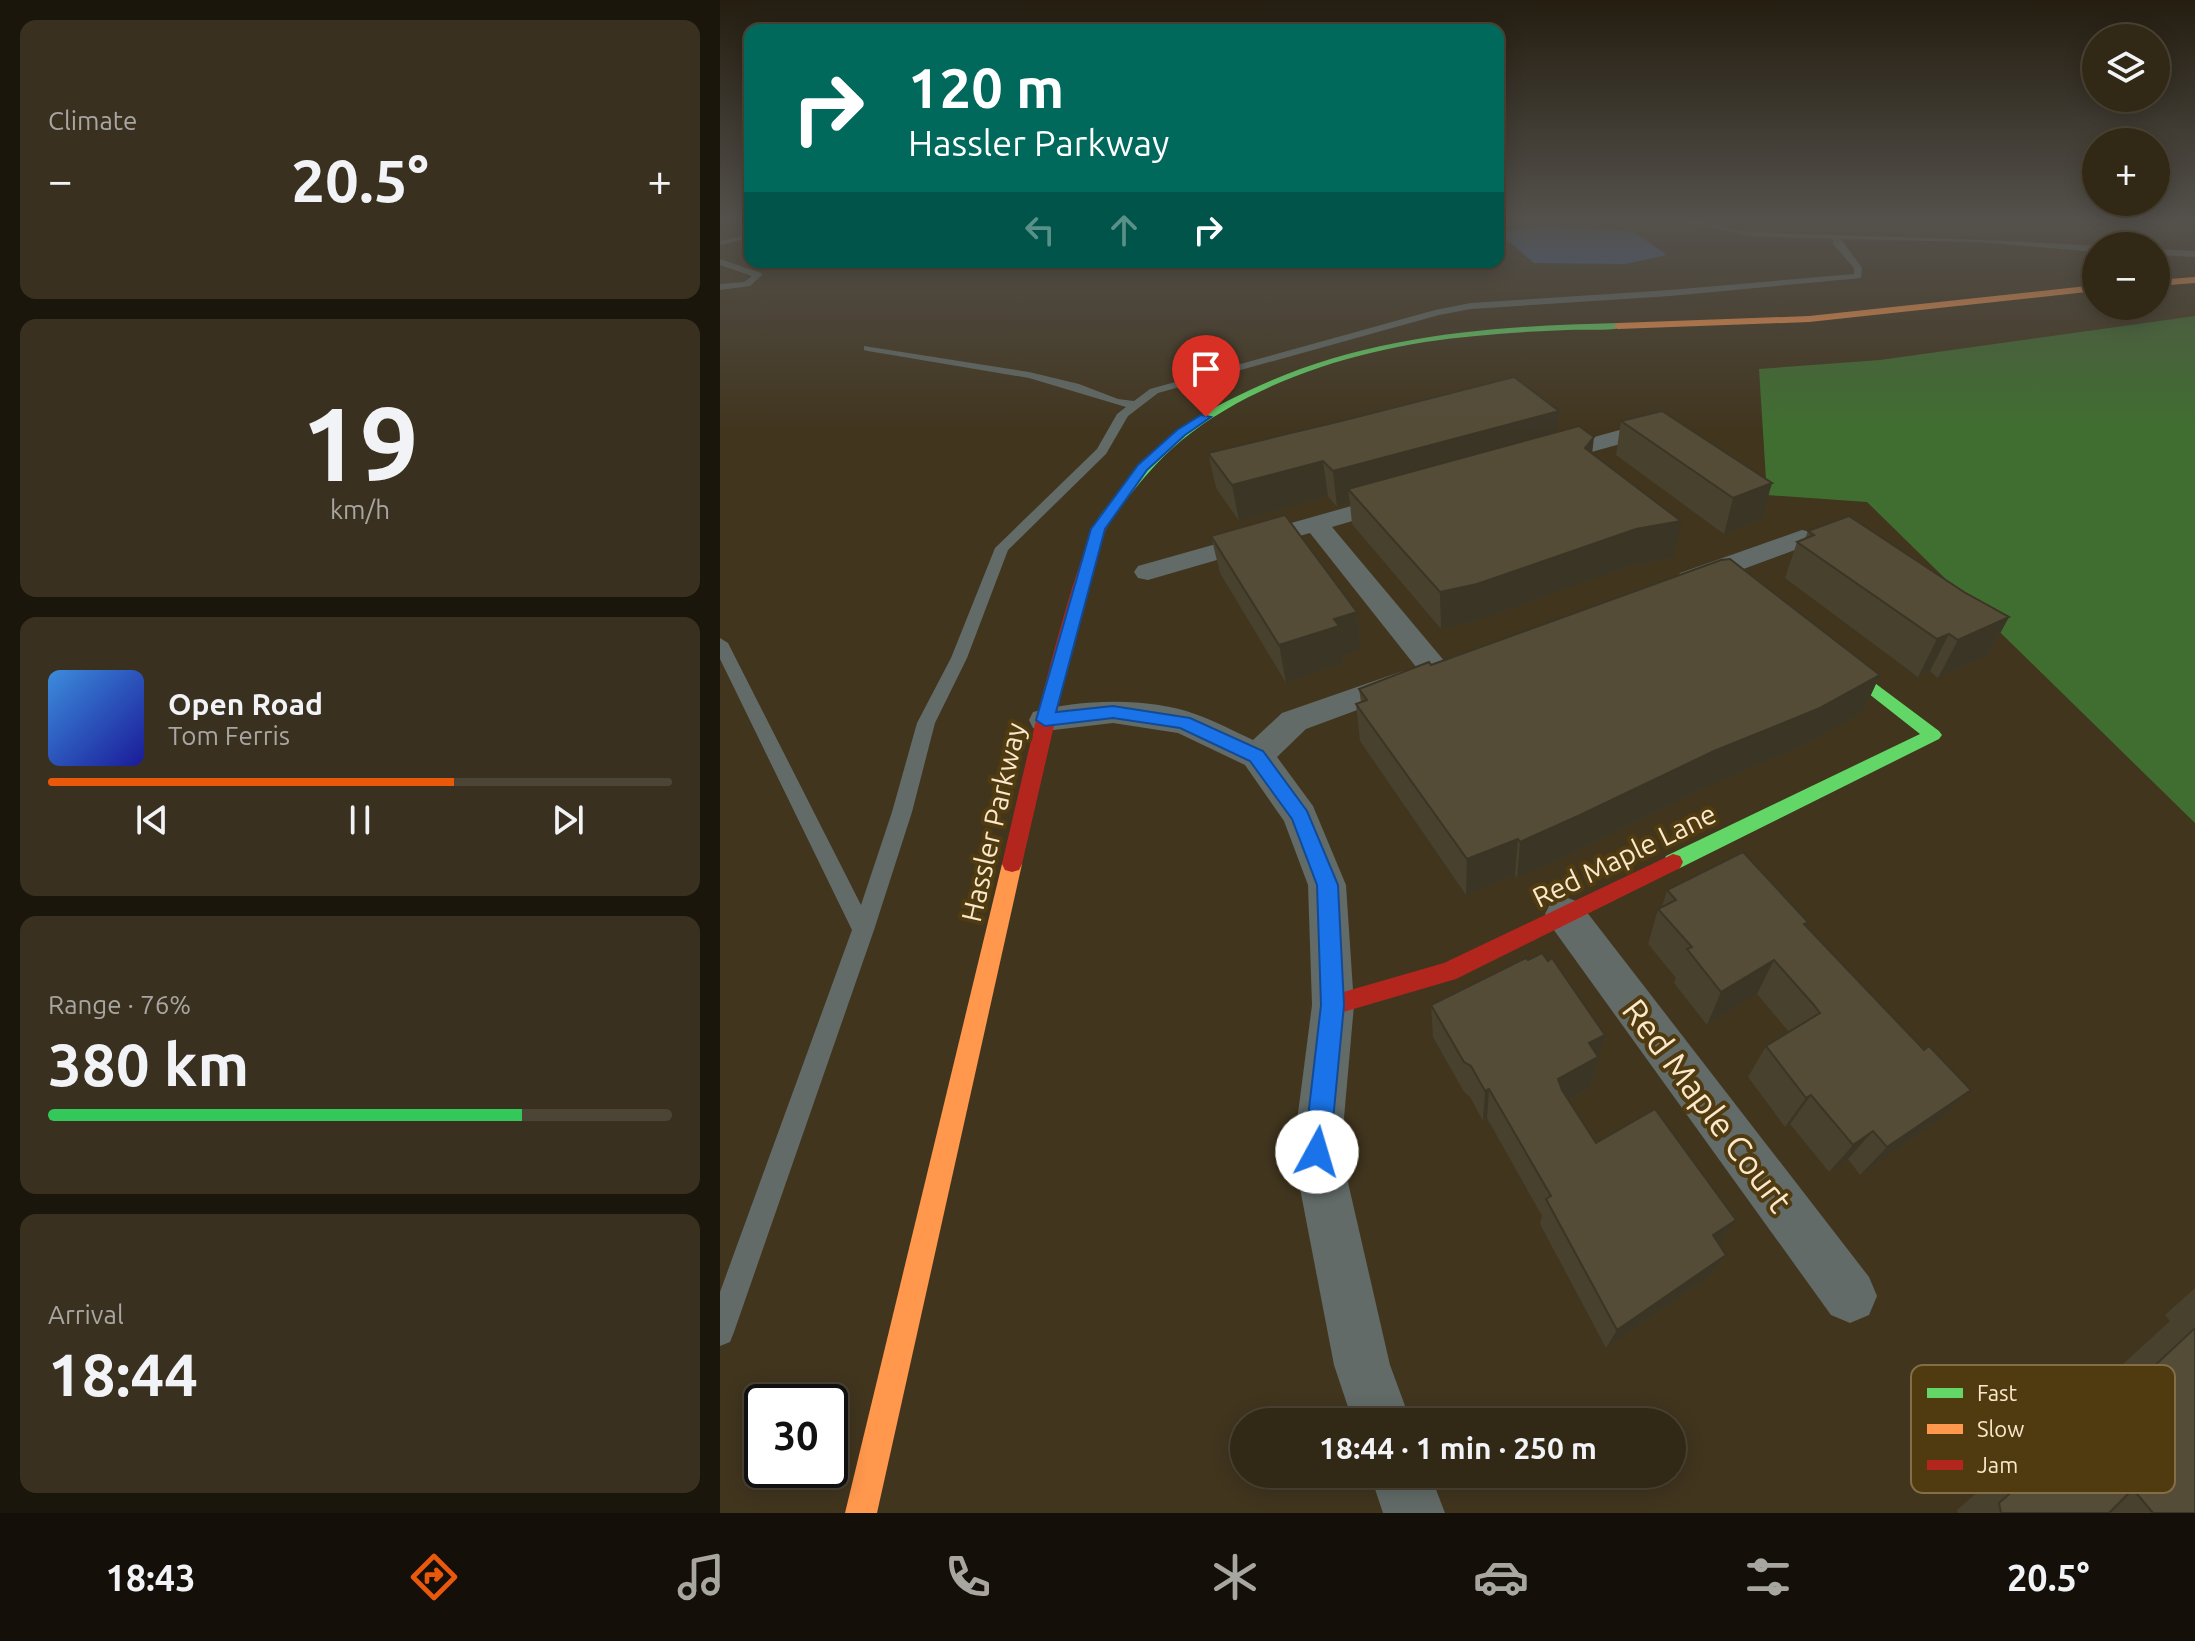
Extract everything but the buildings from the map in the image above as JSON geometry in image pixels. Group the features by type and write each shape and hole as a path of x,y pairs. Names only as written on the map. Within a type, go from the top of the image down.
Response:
{"street":[{"name":"Hassler Parkway","path":"861,1513 1045,720 1098,529 1143,468 1181,432 1230,402 1282,376 1334,356 1402,339 1470,329 1539,325 1764,322 1934,310 2082,290"},
{"path":"1521,465 1634,433"},
{"path":"1148,572 1419,494"},
{"path":"1316,524 1435,670"},
{"path":"1660,589 1727,572 1802,538"},
{"name":"Red Maple Lane","path":"1333,1005 1448,972 1933,735 1808,637"},
{"path":"1257,756 1294,721 1465,660"},
{"path":"1045,720 1113,712 1184,722 1257,756 1300,816 1327,885 1333,1005 1317,1152 1362,1365 1377,1408"},
{"name":"Red Maple Court","path":"1565,914 1850,1296"},
{"path":"1405,1488 1414,1513"}],"lane":[{"path":"720,1332 863,930 902,812 926,723 959,658 1002,548 1102,451 1123,414 1154,391 1182,381 1258,364 1438,312 1505,303 1708,290"},
{"path":"868,348 1029,375 1075,386 1116,402 1133,404"},
{"path":"720,643 863,930"}],"green space":[{"path":"2195,316 2195,823 1867,502 1767,495 1759,369 1880,360"}],"traffic: fast":[{"path":"1105,518 1143,470 1195,425 1240,399 1330,361 1377,348 1472,333 1618,326"},
{"path":"1673,862 1933,735 1828,653"}],"traffic: slow":[{"path":"1618,326 1809,319 2081,290"},
{"path":"861,1513 1012,864"}],"traffic: jam":[{"path":"1012,864 1073,609 1094,540 1105,518"},
{"path":"1333,1005 1448,972 1673,862"}],"route":[{"path":"1206,417 1181,432 1143,468 1098,529 1045,720 1113,712 1184,722 1257,756 1300,816 1327,885 1333,1005 1317,1152"}]}
